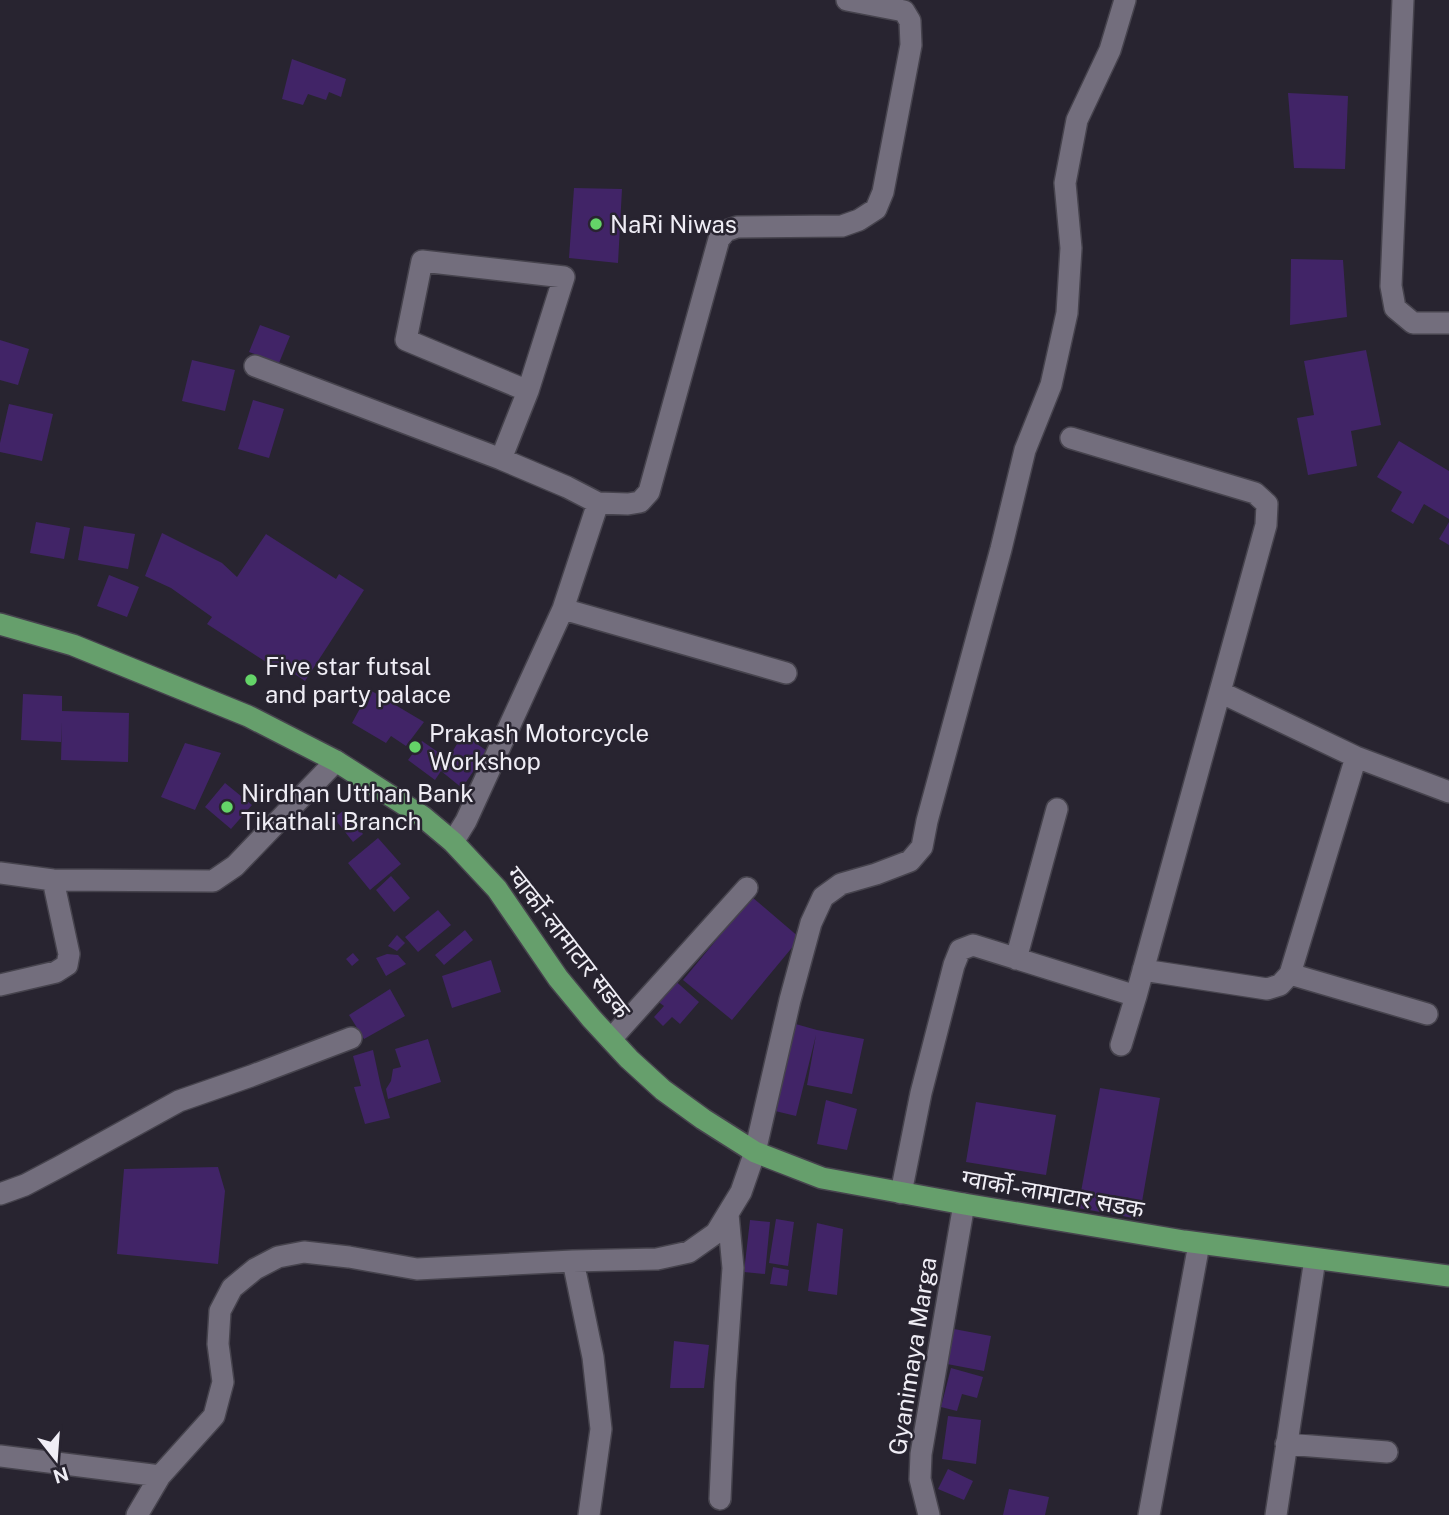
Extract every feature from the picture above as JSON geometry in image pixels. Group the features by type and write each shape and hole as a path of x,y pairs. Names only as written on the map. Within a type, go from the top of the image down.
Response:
{"main road":[{"name":"ग्वार्को-लामाटार सडक","path":"0,624 73,645 248,716 336,761 422,816 453,842 497,889 558,978 629,1059 663,1090 755,1152 822,1178 964,1205 1199,1244 1449,1276"}],"street":[{"path":"255,366 501,459 598,503 640,502 649,492 719,239 726,231 737,227 842,226 859,220 876,209 883,192 911,45 910,21 904,10 847,0"},
{"path":"137,1515 160,1476 214,1416 223,1382 218,1344 220,1311 232,1288 255,1269 278,1257 304,1252 417,1269 657,1259 689,1252 716,1233 741,1192 755,1152 790,1000 811,923 823,897 841,884 910,862 922,847 1025,450 1051,385 1062,337 1067,313 1071,248 1065,183 1077,120 1110,50 1125,0"},
{"path":"1404,0 1391,285 1395,308 1413,323 1449,323"},
{"path":"501,459 528,391 564,277 422,261 406,341 528,391"},
{"path":"1071,438 1255,493 1267,504 1266,525 1121,1045"},
{"path":"453,842 466,821 563,609 598,503"},
{"path":"563,609 786,674"},
{"path":"1220,692 1356,757 1449,792"},
{"path":"1143,970 1267,989 1280,985 1290,974 1356,757"},
{"path":"0,873 53,880 214,881 235,866 336,761"},
{"path":"1016,959 1057,809"},
{"path":"0,985 56,972 66,965 69,954 53,880"},
{"path":"611,1039 747,888"},
{"path":"901,1193 921,1093 960,950 973,945 1136,996"},
{"path":"1290,974 1427,1014"},
{"path":"0,1194 25,1185 178,1101 351,1038"},
{"name":"Gyanimaya Marga","path":"929,1515 920,1479 921,1454 964,1205"},
{"path":"720,1499 733,1268 728,1214"},
{"path":"1149,1515 1199,1244"},
{"path":"1276,1515 1315,1259"},
{"path":"573,1261 593,1357 601,1429 589,1515"},
{"path":"1286,1444 1387,1452"},
{"path":"0,1456 160,1476"}],"building":[{"path":"292,59 346,79 341,97 329,92 326,100 308,94 303,105 282,99"},
{"path":"1288,93 1348,96 1345,169 1294,168"},
{"name":"NaRi Niwas","path":"574,188 622,189 618,263 569,258"},
{"path":"1291,259 1343,260 1347,317 1290,325"},
{"path":"260,325 290,336 279,363 249,352"},
{"path":"0,340 29,349 18,385 0,380"},
{"path":"1366,350 1381,425 1351,431 1357,466 1308,475 1297,418 1314,415 1304,361"},
{"path":"192,360 235,370 225,411 182,401"},
{"path":"253,400 284,409 269,458 238,449"},
{"path":"9,404 53,414 42,461 0,452"},
{"path":"1399,441 1449,471 1449,519 1424,504 1413,524 1391,511 1402,492 1377,477"},
{"path":"36,522 70,528 64,559 30,553"},
{"path":"1449,522 1449,545 1439,539"},
{"path":"84,526 135,534 128,569 78,560"},
{"path":"162,533 222,563 237,577 266,534 336,579 339,574 364,590 305,681 280,664 277,669 207,624 212,617 171,588 145,576"},
{"path":"109,575 139,587 127,617 97,606"},
{"path":"370,690 424,722 406,746 391,736 386,743 352,723"},
{"path":"23,694 62,696 62,711 129,713 128,762 61,760 62,722 61,742 21,740"},
{"path":"463,734 487,751 462,788 441,771 435,780 408,760 422,741 448,759"},
{"path":"185,743 221,753 195,810 161,797"},
{"path":"225,783 252,805 231,829 205,807"},
{"path":"344,810 363,834 353,842 334,818"},
{"path":"378,838 401,864 370,890 348,863"},
{"path":"391,876 410,898 394,912 376,890"},
{"path":"752,897 800,938 732,1020 683,980"},
{"path":"438,910 451,925 418,952 405,937"},
{"path":"465,930 473,940 444,965 435,955"},
{"path":"397,935 405,943 397,951 388,946"},
{"path":"353,953 359,960 352,966 346,959"},
{"path":"387,954 398,955 406,964 386,976 376,958"},
{"path":"491,960 501,992 452,1008 442,976"},
{"path":"671,977 699,1002 680,1024 672,1017 663,1026 654,1017 664,1006 653,998"},
{"path":"390,989 405,1016 364,1039 349,1015"},
{"path":"792,1023 864,1039 852,1094 807,1085 816,1035 796,1116 771,1110"},
{"path":"428,1039 441,1082 388,1099 386,1089 393,1069 401,1067 395,1049"},
{"path":"373,1050 390,1118 365,1124 354,1087 361,1086 353,1056"},
{"path":"1100,1088 1160,1098 1139,1219 1078,1208"},
{"path":"826,1100 857,1109 847,1150 817,1144"},
{"path":"976,1102 1056,1115 1046,1175 966,1162"},
{"path":"218,1167 225,1191 218,1264 117,1254 124,1169"},
{"path":"776,1219 794,1222 788,1266 769,1263"},
{"path":"750,1220 770,1222 765,1274 744,1272"},
{"path":"817,1223 843,1229 837,1295 808,1291"},
{"path":"773,1267 789,1270 787,1286 770,1284"},
{"path":"954,1329 991,1336 984,1371 947,1364"},
{"path":"674,1341 709,1345 704,1388 670,1388"},
{"path":"951,1368 983,1377 977,1398 962,1394 957,1411 941,1407"},
{"path":"948,1416 981,1420 976,1464 942,1459"},
{"path":"948,1469 973,1481 964,1500 938,1489"},
{"path":"1009,1489 1049,1497 1045,1515 1003,1515"}],"place":[{"name":"NaRi Niwas","path":"596,224"},
{"name":"Five star futsal and party palace","path":"251,680"},
{"name":"Prakash Motorcycle Workshop","path":"415,747"},
{"name":"Nirdhan Utthan Bank Tikathali Branch","path":"227,807"}]}
